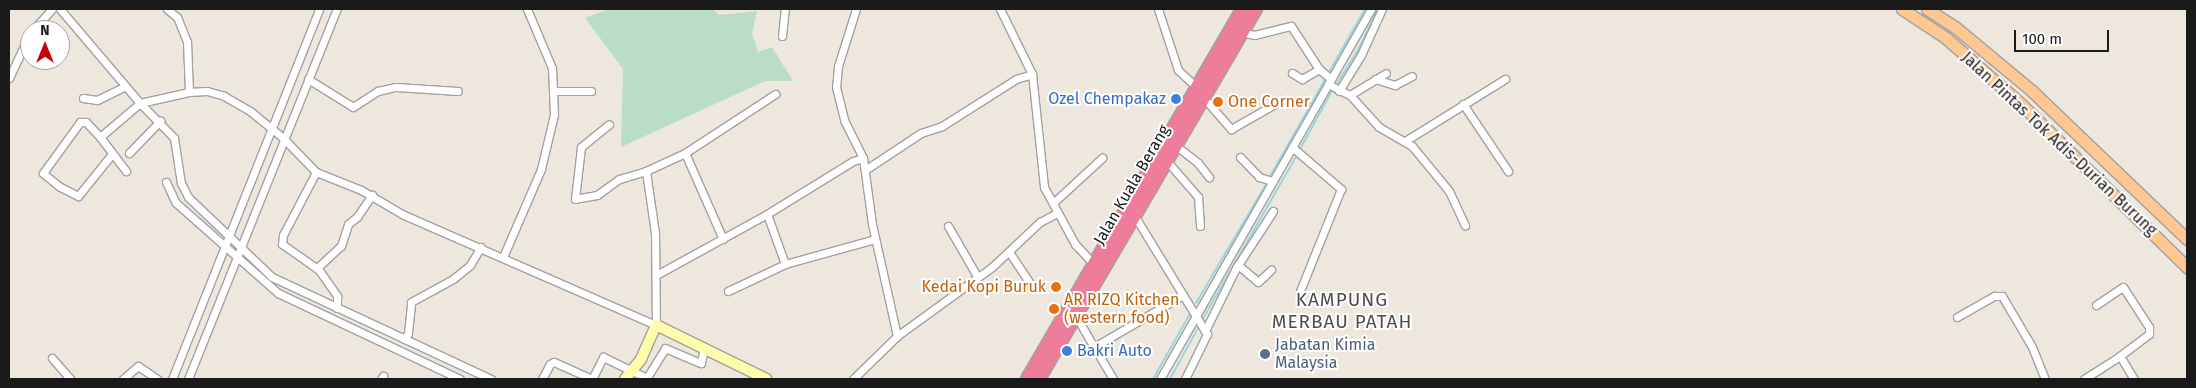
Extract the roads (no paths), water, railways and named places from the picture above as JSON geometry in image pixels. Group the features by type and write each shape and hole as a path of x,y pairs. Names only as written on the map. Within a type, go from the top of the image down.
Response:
{"highway":[{"name":"Jalan Kuala Berang","path":"1236,35 1242,9"},
{"name":"Jalan Kuala Berang","path":"1027,379 1093,264 1199,91 1236,35 1256,9"},
{"name":"Jalan Kuala Berang","path":"1040,379 1166,159 1199,91"}],"main road":[{"name":"Jalan Pintas Tok Adis-Durian Burung","path":"1902,9 1946,38 2024,106 2187,267"},
{"name":"Jalan Pintas Tok Adis-Durian Burung","path":"1927,9 1955,27 2032,91 2187,239"}],"street":[{"path":"42,20 52,9"},
{"path":"60,9 124,87 160,121 174,138 178,194 239,251 278,293 446,376 460,379"},
{"path":"167,9 177,17 187,42 189,92"},
{"path":"172,379 319,9"},
{"path":"188,379 283,138 337,9"},
{"path":"503,257 546,153 554,115 548,53 526,9"},
{"path":"782,36 784,9"},
{"path":"856,9 838,66 836,87 845,122 863,158 875,239 897,336"},
{"path":"1000,9 1032,74 1042,179 1057,212 1081,253 1093,264"},
{"path":"1158,9 1178,70 1199,91 1231,129 1275,104"},
{"path":"1205,330 1233,266 1250,234 1269,180 1294,148 1329,81 1371,9"},
{"path":"1292,73 1302,79 1329,81 1369,40 1382,9"},
{"path":"1236,35 1254,35 1292,26 1329,81 1350,95 1379,127 1405,140 1442,181 1465,224"},
{"path":"9,78 20,54"},
{"path":"1350,95 1386,73"},
{"path":"864,170 921,133 942,126 1016,79 1032,74"},
{"path":"1376,79 1395,85 1412,76"},
{"path":"308,79 353,107 378,91 396,87 458,91"},
{"path":"1405,140 1505,80"},
{"path":"83,98 97,100 124,87"},
{"path":"100,137 140,103 189,92 206,91 224,96 250,111 283,138 316,172 372,195 404,215 481,247 656,326 766,379"},
{"path":"553,91 591,91"},
{"path":"609,124 581,147 575,200 597,195 620,179 646,171 685,153 775,94"},
{"path":"1463,104 1508,171"},
{"path":"130,153 160,121"},
{"path":"112,154 78,196 44,174 44,168 80,122 86,122 126,171"},
{"path":"1174,144 1198,163 1209,177"},
{"path":"1294,148 1338,184 1340,191 1300,291"},
{"path":"685,153 723,240"},
{"path":"1240,157 1250,170 1269,180"},
{"path":"658,274 723,240 767,214 797,192 863,158"},
{"path":"1053,203 1102,158"},
{"path":"1166,159 1198,197 1200,226"},
{"path":"625,379 633,370 656,326 658,274 646,171"},
{"path":"316,172 282,239 288,250 317,268 337,296 338,308"},
{"path":"166,182 228,242 279,281 338,308 344,313 491,379"},
{"path":"317,268 341,246 348,224 357,217 372,195"},
{"path":"1160,379 1198,316 1233,266 1250,234 1273,211"},
{"path":"853,379 897,336 1009,252 1040,222 1057,212"},
{"path":"767,214 785,264"},
{"path":"1134,214 1205,330 1207,338 1184,379"},
{"path":"948,226 977,276"},
{"path":"728,291 785,264 875,239"},
{"path":"404,339 408,333 412,302 453,279 470,265 481,247"},
{"path":"1009,252 1030,283"},
{"path":"1233,266 1258,282 1271,270"},
{"path":"2084,379 2120,356 2148,334 2149,326 2124,287 2096,305"},
{"path":"1094,347 1183,296"},
{"path":"1957,317 1994,296 2002,296 2032,347 2045,379"},
{"path":"340,323 344,313"},
{"path":"1075,316 1114,379"},
{"path":"542,379 550,364 554,362 592,379 603,357 633,370 646,379 665,348 701,363 704,348"},
{"path":"2120,356 2134,379"},
{"path":"52,358 70,379"},
{"path":"123,379 140,366 157,379"}],"waterway":[{"path":"1328,74 1365,9"},
{"path":"1336,85 1357,52 1378,9"},
{"path":"1269,178 1326,78"},
{"path":"1299,151 1333,89"},
{"path":"1201,322 1297,155"},
{"path":"1196,303 1267,183"},
{"path":"1153,379 1191,312"},
{"path":"1170,379 1199,326"}],"place":[{"name":"Ozel Chempakaz","path":"1176,99"},
{"name":"One Corner","path":"1218,102"},
{"name":"Kedai Kopi Buruk","path":"1056,287"},
{"name":"AR RIZQ Kitchen (western food)","path":"1054,309"},
{"name":"Bakri Auto","path":"1067,351"},
{"name":"Jabatan Kimia Malaysia","path":"1265,354"}],"district":[{"name":"KAMPUNG MERBAU PATAH","path":"1342,311"}]}
